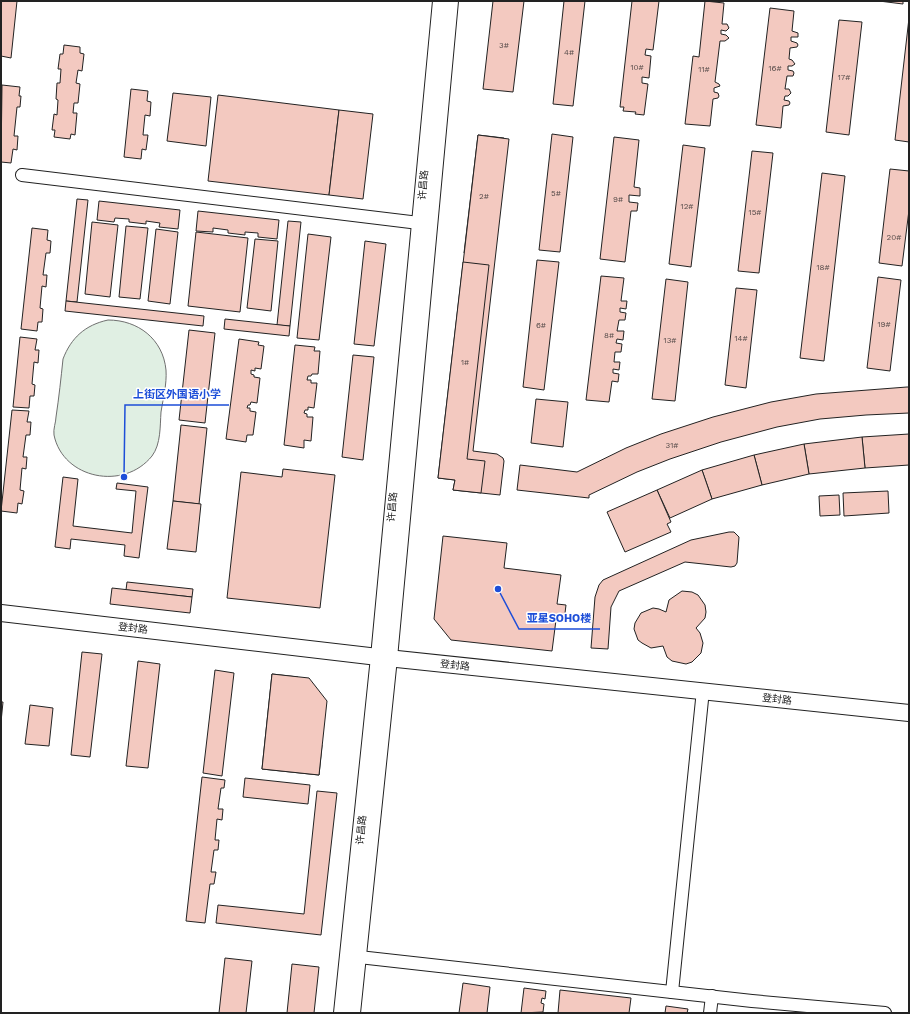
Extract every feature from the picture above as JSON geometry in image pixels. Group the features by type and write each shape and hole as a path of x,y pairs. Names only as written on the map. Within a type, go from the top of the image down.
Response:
{"main road":[{"name":"登封路","path":"1,612 384,658 703,690 909,713"}],"street":[{"name":"许昌路","path":"352,1013 359,957 419,223 440,1"},
{"name":"许昌路","path":"341,1013 384,658 452,1"},
{"path":"22,175 419,223"},
{"path":"672,992 703,690"},
{"path":"359,957 672,992 885,1013"},
{"path":"710,1013 712,996"}],"green space":[{"path":"108,320 129,323 147,333 160,349 166,370 160,435 155,451 152,456 140,467 126,474 111,476 96,475 82,470 69,462 60,450 54,435 63,359 66,352 75,339 86,329 92,325"}],"building":[{"path":"1,1 17,1 11,58 1,56"},
{"path":"493,1 524,1 513,92 483,89"},
{"path":"564,1 585,1 573,106 553,104"},
{"path":"632,1 659,1 653,50 646,49 645,55 651,56 649,78 642,77 642,83 648,84 644,115 635,114 636,112 623,111 624,107 620,107"},
{"path":"705,1 724,3 722,24 727,24 729,28 726,31 721,30 721,34 726,35 729,38 725,41 720,41 715,82 720,86 714,88 714,92 718,93 719,96 718,98 713,99 710,126 685,124 693,56 699,57"},
{"path":"879,1 903,1 903,4"},
{"path":"770,8 794,11 792,31 798,33 798,37 791,37 791,41 797,43 798,45 797,47 790,48 789,59 795,64 788,66 788,70 793,71 794,73 793,76 787,76 785,89 789,89 791,93 788,96 785,96 784,100 789,101 790,103 789,105 783,106 781,128 756,125"},
{"path":"909,18 909,142 895,140"},
{"path":"839,20 862,22 849,135 826,132"},
{"path":"64,45 80,47 80,53 84,54 82,71 78,70 76,83 80,84 78,103 74,103 73,113 77,113 75,135 71,134 70,139 54,137 55,130 52,130 54,114 57,115 57,83 60,83 61,69 58,69 60,54 63,54"},
{"path":"2,85 20,87 20,107 17,107 14,136 18,136 17,150 13,149 11,163 1,162"},
{"path":"131,89 148,91 147,101 151,102 150,116 145,115 143,135 148,135 146,150 142,149 141,159 124,157"},
{"path":"173,93 211,97 206,146 167,141"},
{"path":"218,95 339,110 329,195 208,181"},
{"path":"339,110 373,114 363,199 329,195"},
{"path":"552,134 573,137 560,252 539,250"},
{"path":"478,135 504,138 490,256 464,253"},
{"path":"478,135 509,139 473,451 497,454 503,458 504,461 500,495 453,490 455,480 438,478"},
{"path":"614,137 639,140 634,187 640,188 640,196 629,195 629,202 638,203 637,211 631,211 625,262 600,259"},
{"path":"683,145 705,148 691,267 669,264"},
{"path":"752,151 773,153 759,273 738,271"},
{"path":"890,169 909,171 909,210 902,266 879,263"},
{"path":"822,173 845,176 824,361 800,358"},
{"path":"77,199 88,200 77,302 66,301"},
{"path":"99,201 180,210 178,229 159,227 160,223 146,221 146,224 129,222 129,219 115,218 114,222 97,220"},
{"path":"198,211 279,220 277,239 258,237 258,233 245,232 245,235 228,233 228,230 213,228 213,232 196,231"},
{"path":"288,221 301,222 290,326 277,325"},
{"path":"92,222 118,225 110,297 85,294"},
{"path":"126,226 148,228 140,299 119,297"},
{"path":"32,228 48,230 47,240 51,241 50,253 46,253 43,275 47,275 46,287 42,286 40,308 43,309 42,322 38,322 37,331 21,329"},
{"path":"156,229 178,232 170,304 148,301"},
{"path":"196,232 248,238 240,312 188,306"},
{"path":"308,234 331,237 319,340 297,338"},
{"path":"255,239 278,241 271,311 247,308"},
{"path":"365,241 386,244 374,346 354,344"},
{"path":"537,260 559,262 544,390 523,387"},
{"path":"463,262 489,265 467,459 485,461 481,493 453,490 455,480 438,478"},
{"path":"601,276 624,278 621,301 627,301 626,309 620,308 620,312 626,313 625,320 619,320 617,331 624,331 623,340 617,339 616,343 622,344 621,352 615,352 614,362 620,362 619,370 613,369 613,373 619,374 618,382 612,381 609,402 586,400"},
{"path":"878,277 901,280 890,371 867,368"},
{"path":"666,279 688,282 675,401 652,399"},
{"path":"736,288 757,290 746,388 725,385"},
{"path":"66,301 204,316 203,326 65,311"},
{"path":"225,319 290,326 289,336 224,329"},
{"path":"189,330 215,333 205,423 179,420"},
{"path":"20,337 37,339 35,350 39,350 38,363 34,362 32,384 35,385 34,396 30,396 29,408 13,407"},
{"path":"239,339 259,342 258,345 264,346 261,369 255,368 255,371 251,370 251,374 254,375 254,377 260,378 257,403 251,402 247,408 250,408 250,411 256,412 253,435 247,435 246,442 226,439"},
{"path":"295,345 315,347 314,351 320,351 318,374 308,376 307,380 311,380 311,383 317,383 314,408 308,407 308,410 305,410 304,413 307,414 307,417 313,417 311,441 304,440 304,448 284,445"},
{"path":"353,355 374,357 363,460 342,457"},
{"path":"909,387 909,413 820,419 777,427 721,442 670,459 637,472 589,495 589,498 517,490 520,465 577,472 626,448 661,434 713,417 771,402 816,394"},
{"path":"536,399 568,402 563,447 531,443"},
{"path":"12,410 29,411 27,422 31,422 30,435 26,435 23,457 27,457 26,469 22,468 20,490 24,491 22,504 18,503 17,513 1,511"},
{"path":"181,425 207,428 199,504 173,501"},
{"path":"909,434 909,465 865,468 862,437"},
{"path":"862,437 865,468 809,474 804,444"},
{"path":"804,444 809,474 762,485 754,455"},
{"path":"754,455 762,485 712,499 702,470"},
{"path":"283,469 335,475 320,608 227,598 241,472 282,477"},
{"path":"702,470 712,499 670,518 657,490"},
{"path":"63,477 78,479 73,526 132,533 136,491 116,489 117,483 148,487 139,558 124,556 125,545 71,539 70,549 55,547"},
{"path":"657,490 671,522 667,524 671,532 625,552 607,512"},
{"path":"888,491 889,513 844,516 843,493"},
{"path":"839,495 840,515 820,516 819,496"},
{"path":"173,501 201,504 196,552 167,549"},
{"path":"734,532 739,537 737,563 735,566 731,567 685,562 619,591 611,607 608,649 591,648 595,597 599,585 603,580 691,540"},
{"path":"443,536 507,543 504,568 561,575 557,604 566,605 564,621 556,620 552,651 451,640 434,619"},
{"path":"127,582 193,589 192,597 126,590"},
{"path":"112,588 192,597 190,613 110,604"},
{"path":"682,591 692,592 698,595 705,605 706,612 705,618 696,628 700,633 703,643 701,653 692,662 686,664 672,661 667,657 663,646 651,648 642,643 638,640 634,629 635,623 641,613 653,608 666,612 669,600"},
{"path":"82,652 102,654 90,757 71,755"},
{"path":"138,661 160,664 148,768 126,766"},
{"path":"215,670 234,673 222,776 203,773"},
{"path":"272,674 298,677 294,717 287,716 285,732 293,733 292,742 322,745 319,775 262,769"},
{"path":"272,674 309,678 327,701 319,775 262,769"},
{"path":"1,702 3,702 1,722"},
{"path":"30,705 53,708 49,746 25,744"},
{"path":"202,777 225,780 224,788 221,788 218,809 223,809 222,820 217,819 215,840 219,840 218,850 214,850 211,872 216,872 214,884 210,884 205,923 186,921"},
{"path":"245,778 310,785 308,804 243,797"},
{"path":"317,791 337,793 321,935 216,923 218,905 304,914"},
{"path":"225,958 252,961 246,1013 219,1013"},
{"path":"292,964 319,967 314,1013 287,1013"},
{"path":"463,983 490,987 487,1013 459,1013"},
{"path":"524,988 546,991 545,999 542,998 541,1003 544,1004 543,1012 521,1013"},
{"path":"560,990 631,998 629,1013 558,1013"},
{"path":"666,1006 688,1009 687,1013 665,1013"}],"place":[{"name":"上街区外国语小学","path":"124,477"},
{"name":"亚星SOHO楼","path":"498,589"}]}
